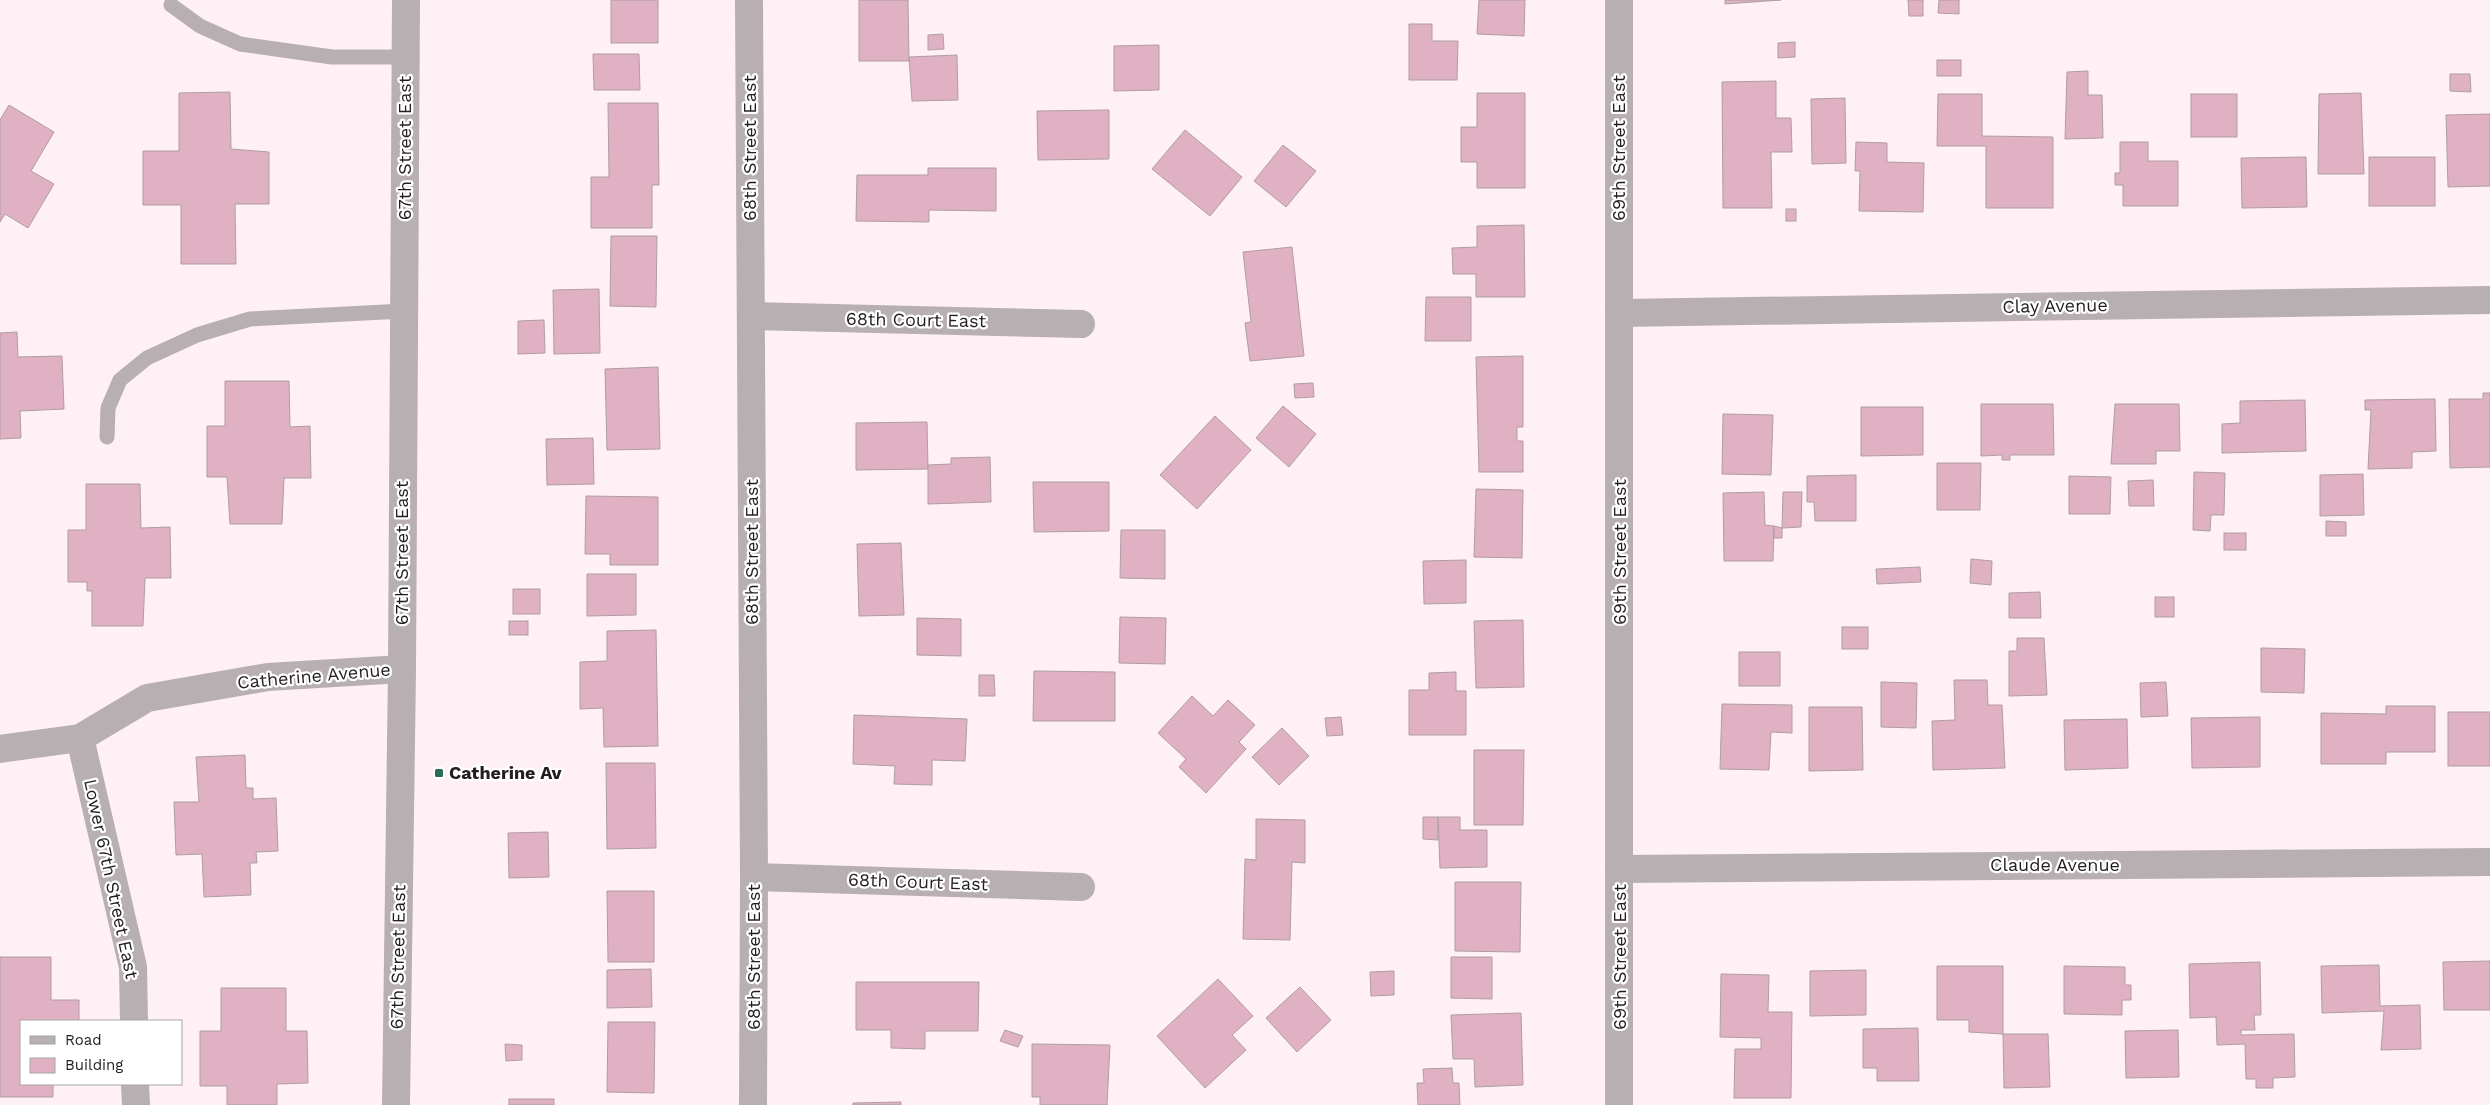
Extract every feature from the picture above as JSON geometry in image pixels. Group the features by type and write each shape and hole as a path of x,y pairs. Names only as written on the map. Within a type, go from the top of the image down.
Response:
{"street":[{"name":"67th Street East","path":"396,1105 402,669 406,0"},
{"name":"68th Street East","path":"749,0 754,877 753,1105"},
{"name":"69th Street East","path":"1619,0 1619,1105"},
{"name":"Clay Avenue","path":"1620,313 2490,300"},
{"name":"68th Court East","path":"751,316 1081,324"},
{"name":"Catherine Avenue","path":"0,750 80,738 147,698 268,676 402,669"},
{"name":"Lower 67th Street East","path":"80,738 133,967 134,1020"},
{"name":"Claude Avenue","path":"1620,869 2490,862"},
{"name":"68th Court East","path":"754,877 1081,887"},
{"path":"135,1085 136,1105"}],"lane":[{"path":"171,5 200,26 240,44 332,57 405,58"},
{"path":"107,437 108,408 120,380 147,358 197,335 250,319 404,311"}],"building":[{"path":"611,0 658,0 658,43 611,43"},
{"path":"859,0 908,0 909,61 859,61"},
{"path":"1479,0 1525,0 1524,36 1477,34"},
{"path":"1725,0 1781,0 1725,4"},
{"path":"1908,0 1923,0 1923,16 1909,16"},
{"path":"1939,0 1959,0 1959,14 1938,13"},
{"path":"1409,24 1432,24 1432,41 1458,41 1457,80 1409,80"},
{"path":"943,34 944,49 928,50 928,35"},
{"path":"1795,42 1795,57 1778,58 1778,43"},
{"path":"1159,45 1159,90 1114,91 1114,46"},
{"path":"593,54 639,54 640,90 594,90"},
{"path":"957,55 958,100 912,101 909,57"},
{"path":"1937,60 1961,60 1961,76 1937,76"},
{"path":"2088,71 2088,95 2102,95 2103,138 2065,139 2067,72"},
{"path":"2450,74 2470,74 2471,92 2450,91"},
{"path":"1776,81 1776,118 1791,118 1792,152 1771,152 1772,208 1723,208 1722,82"},
{"path":"230,92 231,149 269,152 269,204 235,204 236,264 181,264 181,205 143,205 143,151 179,151 179,93"},
{"path":"1477,93 1525,93 1525,188 1477,188 1477,162 1461,162 1461,127 1477,127"},
{"path":"2361,93 2364,174 2318,174 2319,94"},
{"path":"1938,94 1982,94 1982,136 2053,137 2053,208 1986,208 1986,146 1937,146"},
{"path":"2191,94 2237,94 2237,137 2191,137"},
{"path":"1845,98 1846,163 1812,164 1811,99"},
{"path":"608,103 658,103 659,185 652,185 652,228 591,228 591,177 609,177"},
{"path":"9,105 54,132 31,171 54,184 28,228 5,214 0,222 0,120"},
{"path":"1109,110 1109,159 1038,160 1037,111"},
{"path":"2490,114 2490,186 2448,187 2446,115"},
{"path":"1185,130 1242,177 1210,216 1152,169"},
{"path":"1856,142 1887,143 1887,162 1924,163 1923,212 1859,211 1860,171 1855,171"},
{"path":"2120,142 2148,142 2148,161 2178,161 2178,206 2123,206 2123,185 2115,185 2115,173 2120,173"},
{"path":"1283,145 1316,171 1286,207 1254,181"},
{"path":"2306,157 2307,207 2242,208 2241,158"},
{"path":"2369,157 2435,157 2435,206 2369,206"},
{"path":"928,168 996,168 996,211 929,210 929,222 856,221 857,175 928,175"},
{"path":"1786,209 1796,209 1796,221 1786,221"},
{"path":"1524,225 1525,297 1476,297 1476,274 1453,274 1452,248 1477,247 1477,226"},
{"path":"611,236 657,236 656,307 610,306"},
{"path":"1292,247 1304,356 1250,361 1245,323 1251,322 1243,252"},
{"path":"599,289 600,353 554,354 553,290"},
{"path":"1426,297 1471,297 1471,341 1425,341"},
{"path":"544,320 545,353 518,354 518,321"},
{"path":"17,332 18,357 62,356 64,409 20,411 21,438 0,439 0,333"},
{"path":"1523,356 1523,427 1517,427 1517,441 1523,441 1523,472 1479,472 1476,357"},
{"path":"658,367 660,449 607,450 605,369"},
{"path":"225,381 289,381 290,427 310,426 311,478 284,478 282,524 230,524 227,477 207,477 207,426 225,426"},
{"path":"1313,383 1314,397 1295,398 1294,384"},
{"path":"2483,393 2490,393 2490,467 2450,468 2449,399 2483,399"},
{"path":"2435,399 2436,451 2412,452 2412,468 2368,469 2371,410 2365,410 2365,400"},
{"path":"2305,400 2306,451 2222,453 2222,424 2240,423 2240,401"},
{"path":"1981,404 2053,404 2054,455 2010,455 2010,460 2002,460 2002,455 1981,456"},
{"path":"2115,404 2179,404 2180,451 2156,451 2156,464 2111,464"},
{"path":"1283,406 1316,434 1289,467 1256,438"},
{"path":"1861,407 1923,407 1923,455 1861,456"},
{"path":"1723,414 1773,415 1771,475 1722,474"},
{"path":"1215,416 1251,450 1197,509 1160,475"},
{"path":"927,422 928,469 856,470 856,423"},
{"path":"593,438 594,484 547,485 546,439"},
{"path":"990,457 991,502 928,504 928,465 951,464 951,458"},
{"path":"1937,463 1981,463 1980,510 1937,510"},
{"path":"2194,472 2225,473 2224,515 2211,515 2210,531 2193,530"},
{"path":"2363,474 2364,515 2320,516 2320,475"},
{"path":"1856,475 1856,521 1815,521 1814,502 1807,502 1807,476"},
{"path":"2069,476 2111,477 2110,514 2069,514"},
{"path":"2153,480 2154,506 2129,506 2128,481"},
{"path":"1033,482 1109,482 1109,531 1034,532"},
{"path":"86,484 140,484 141,528 170,527 171,578 145,578 143,626 92,626 92,591 87,591 87,582 68,582 68,530 86,530"},
{"path":"1476,489 1523,490 1522,558 1474,557"},
{"path":"1764,492 1765,525 1774,526 1773,561 1724,561 1723,493"},
{"path":"1783,492 1802,492 1801,527 1782,528"},
{"path":"586,496 658,497 658,565 610,565 610,554 585,554"},
{"path":"2326,521 2346,522 2346,536 2326,536"},
{"path":"1774,526 1782,528 1782,538 1774,538"},
{"path":"1121,530 1165,530 1165,579 1120,578"},
{"path":"2224,533 2246,533 2246,550 2224,550"},
{"path":"901,543 904,615 859,616 857,544"},
{"path":"1971,559 1992,561 1991,585 1970,583"},
{"path":"1466,560 1466,603 1424,604 1423,561"},
{"path":"1920,567 1921,582 1877,584 1876,569"},
{"path":"587,574 636,574 636,615 587,616"},
{"path":"513,589 540,589 540,614 513,614"},
{"path":"2040,592 2041,618 2009,618 2009,593"},
{"path":"2155,597 2174,597 2174,617 2155,617"},
{"path":"1120,617 1166,618 1165,664 1119,663"},
{"path":"917,618 961,619 961,656 917,655"},
{"path":"1523,620 1524,687 1476,688 1474,621"},
{"path":"509,621 528,621 528,635 509,635"},
{"path":"1842,627 1868,627 1868,649 1842,649"},
{"path":"656,630 658,746 604,747 603,708 580,709 580,662 607,661 607,631"},
{"path":"2017,638 2044,638 2047,695 2009,696 2009,651 2017,651"},
{"path":"2261,648 2305,649 2304,693 2261,692"},
{"path":"1739,652 1780,652 1780,686 1739,686"},
{"path":"1034,671 1115,672 1115,721 1033,721"},
{"path":"1456,672 1456,691 1466,691 1466,735 1409,735 1409,690 1429,690 1429,673"},
{"path":"979,675 994,675 995,696 979,696"},
{"path":"1954,680 1987,680 1988,705 2002,705 2005,768 1933,770 1932,721 1955,720"},
{"path":"1881,682 1917,683 1916,728 1881,727"},
{"path":"2166,682 2168,716 2141,717 2140,683"},
{"path":"1192,696 1213,716 1228,700 1255,725 1239,742 1246,749 1206,793 1179,767 1186,759 1158,733"},
{"path":"1722,704 1792,705 1792,733 1771,732 1769,770 1720,769"},
{"path":"2386,706 2435,706 2435,752 2386,752 2386,764 2321,764 2321,713 2386,714"},
{"path":"1809,707 1862,707 1863,770 1809,771"},
{"path":"2448,712 2490,712 2490,766 2448,766"},
{"path":"854,715 967,719 965,761 932,760 932,785 894,784 895,766 853,764"},
{"path":"1341,717 1343,735 1327,736 1325,718"},
{"path":"2260,717 2260,767 2192,768 2191,718"},
{"path":"2127,719 2128,768 2065,770 2064,720"},
{"path":"1282,728 1309,756 1279,785 1252,757"},
{"path":"1474,750 1524,750 1523,825 1474,825"},
{"path":"245,755 246,788 253,788 253,799 276,798 278,851 256,852 257,863 250,863 251,895 204,897 202,854 176,855 174,802 199,802 196,757"},
{"path":"606,763 655,763 656,848 607,849"},
{"path":"1423,817 1438,817 1438,840 1423,839"},
{"path":"1438,817 1460,817 1460,830 1487,830 1487,867 1440,868"},
{"path":"1256,819 1305,820 1305,863 1292,862 1290,940 1243,939 1245,859 1256,860"},
{"path":"548,832 549,877 509,878 508,833"},
{"path":"1455,882 1521,882 1520,952 1455,951"},
{"path":"607,891 654,891 654,962 608,962"},
{"path":"0,957 51,957 51,1000 79,1000 79,1020 20,1020 20,1085 53,1085 53,1097 0,1097"},
{"path":"1451,957 1492,957 1492,999 1451,998"},
{"path":"2490,961 2490,1010 2444,1010 2443,962"},
{"path":"2260,962 2261,1015 2254,1015 2255,1030 2241,1030 2241,1035 2294,1034 2295,1077 2273,1078 2273,1088 2256,1088 2256,1079 2246,1079 2245,1044 2217,1045 2216,1017 2190,1018 2189,964"},
{"path":"2379,965 2380,1006 2420,1005 2421,1049 2381,1050 2384,1011 2322,1013 2321,966"},
{"path":"1937,966 2003,966 2003,1034 1969,1032 1969,1020 1937,1020"},
{"path":"2064,966 2125,967 2125,985 2131,985 2131,1000 2122,1000 2122,1015 2064,1014"},
{"path":"651,969 652,1007 607,1008 607,970"},
{"path":"1866,970 1866,1015 1810,1016 1810,971"},
{"path":"1394,971 1394,995 1371,996 1370,972"},
{"path":"1721,974 1769,975 1768,1012 1792,1012 1791,1098 1734,1098 1735,1049 1761,1049 1761,1038 1720,1037"},
{"path":"1218,979 1253,1016 1232,1035 1246,1050 1205,1088 1157,1036"},
{"path":"856,982 979,982 978,1031 925,1031 925,1049 891,1048 891,1030 856,1030"},
{"path":"1300,987 1331,1020 1297,1052 1266,1018"},
{"path":"221,988 286,988 286,1031 307,1031 308,1083 277,1084 277,1105 227,1105 227,1086 200,1086 200,1031 221,1031"},
{"path":"1521,1013 1523,1085 1475,1087 1474,1059 1453,1059 1451,1015"},
{"path":"608,1022 655,1022 654,1093 607,1092"},
{"path":"1918,1028 1919,1081 1877,1081 1877,1068 1863,1068 1863,1029"},
{"path":"1005,1030 1023,1036 1018,1047 1000,1041"},
{"path":"2178,1030 2179,1077 2126,1078 2125,1031"},
{"path":"2003,1034 2048,1034 2050,1087 2004,1088"},
{"path":"505,1044 522,1045 522,1060 506,1061"},
{"path":"1032,1044 1110,1045 1107,1105 1040,1105 1040,1097 1032,1097"},
{"path":"1452,1068 1453,1083 1459,1083 1460,1105 1418,1105 1417,1083 1424,1083 1423,1069"},
{"path":"509,1099 554,1099 554,1105 509,1105"},
{"path":"901,1102 901,1105 853,1105 853,1103"}],"place":[{"name":"Catherine Av","path":"439,773"}]}
